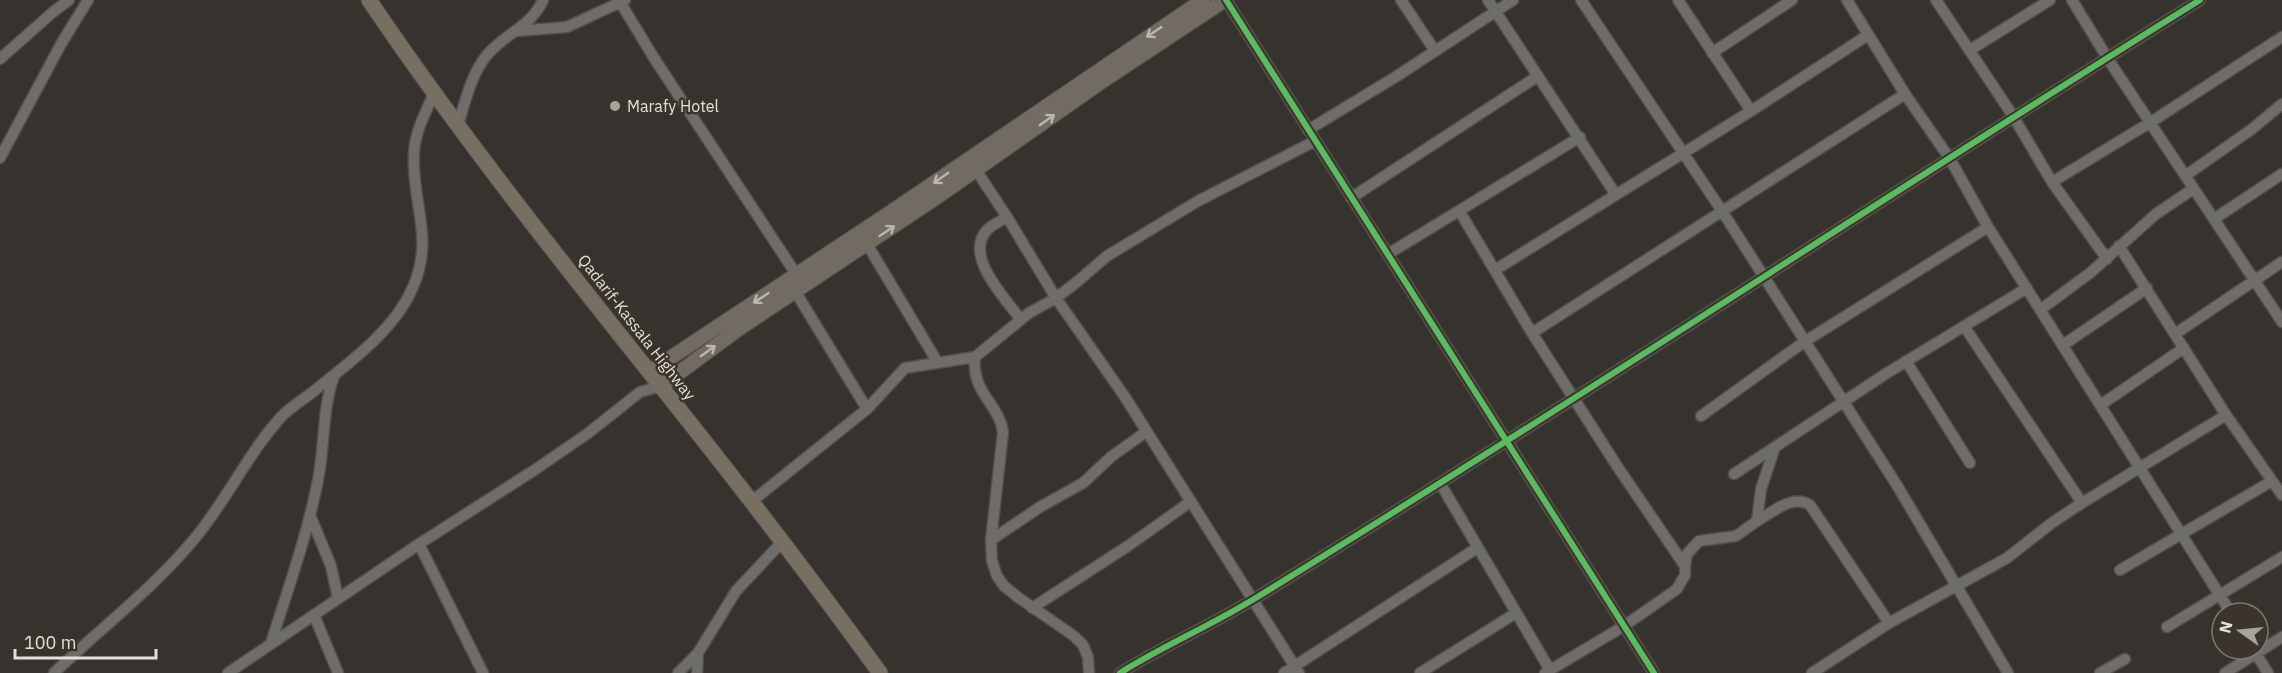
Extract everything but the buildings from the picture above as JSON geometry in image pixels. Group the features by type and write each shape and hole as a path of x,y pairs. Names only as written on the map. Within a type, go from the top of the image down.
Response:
{"highway":[{"name":"Qadarif-Kassala Highway","path":"369,0 458,125 782,542 880,673"}],"main road":[{"path":"661,386 795,291 867,244 972,165 1203,0"},
{"path":"649,372 796,274 972,165 1225,0"}],"street":[{"path":"0,59 69,0"},
{"path":"0,158 88,0"},
{"path":"458,125 475,78 486,56 504,39 528,22 543,0"},
{"path":"1225,0 1654,673"},
{"path":"1401,0 1435,51"},
{"path":"1488,0 1616,195"},
{"path":"1308,130 1513,0"},
{"path":"1581,0 1722,211 1898,488 2008,673"},
{"path":"1678,0 1751,111"},
{"path":"1712,53 1792,0"},
{"path":"1847,0 1905,94 1950,159 2040,310 2102,404 2224,601"},
{"path":"1936,0 2013,116 2052,182 2106,259"},
{"path":"1970,50 2050,0"},
{"path":"2072,0 2108,59 2282,322"},
{"path":"1120,673 1144,658 1214,623 1575,399 1762,277 1950,159 2013,116 2200,0"},
{"path":"517,31 567,27 622,1 660,68 796,274"},
{"path":"1495,270 1751,111 1868,35"},
{"path":"2052,182 2151,122 2282,37"},
{"path":"1351,198 1539,76"},
{"path":"54,673 172,566 197,536 283,415 335,374 391,322 406,303 415,283 423,251 424,230 417,200 414,153 417,131 434,93"},
{"path":"1532,333 1905,94"},
{"path":"2185,176 2252,129 2282,104"},
{"path":"1388,255 1580,137"},
{"path":"751,502 867,409 905,368 975,357 1021,320 1056,298 1107,256 1198,201 1315,141"},
{"path":"972,165 1007,217 1056,298 1125,397 1297,669"},
{"path":"2214,219 2282,174"},
{"path":"2040,310 2106,259 2156,214 2193,189"},
{"path":"1460,212 1532,333 1617,466 1685,566"},
{"path":"1007,217 987,230 980,244 980,259 986,272 1021,320"},
{"path":"1701,416 1804,342 1988,226"},
{"path":"867,244 938,363"},
{"path":"2119,246 2226,415 2282,495"},
{"path":"2175,334 2282,262"},
{"path":"1734,474 1906,361 2027,288"},
{"path":"2063,345 2147,288"},
{"path":"795,291 867,409"},
{"path":"1964,326 2082,503"},
{"path":"2102,404 2184,348"},
{"path":"975,357 976,380 1003,432 992,540 992,561 997,576 1004,586 1074,636 1083,645 1088,657 1089,673"},
{"path":"1906,361 1970,464"},
{"path":"640,392 649,372"},
{"path":"272,643 310,515 324,445 329,391 335,374"},
{"path":"228,673 587,434 640,392 661,386"},
{"path":"1812,673 1889,623 1957,588 2007,558 2082,503 2226,415"},
{"path":"992,540 1040,507 1083,483 1112,456 1146,432"},
{"path":"1757,521 1761,489 1775,447"},
{"path":"2120,570 2272,481"},
{"path":"1440,483 1547,671 1624,626 1677,589 1685,575 1688,554 1699,541 1736,536 1792,501 1803,501 1809,506 1889,623"},
{"path":"1032,608 1190,502"},
{"path":"310,515 331,566 338,598"},
{"path":"678,673 698,653 736,591 782,542"},
{"path":"419,544 483,673"},
{"path":"1284,673 1297,669 1477,548"},
{"path":"2167,627 2282,557"},
{"path":"1420,673 1516,613"},
{"path":"314,615 338,673"},
{"path":"697,673 698,653"},
{"path":"2100,673 2125,659"},
{"path":"2225,673 2241,661"}],"cycle path":[{"path":"1226,0 1654,673"},
{"path":"1120,673 1237,609 1373,525 2200,0"}],"place":[{"name":"Marafy Hotel","path":"615,106"}]}
